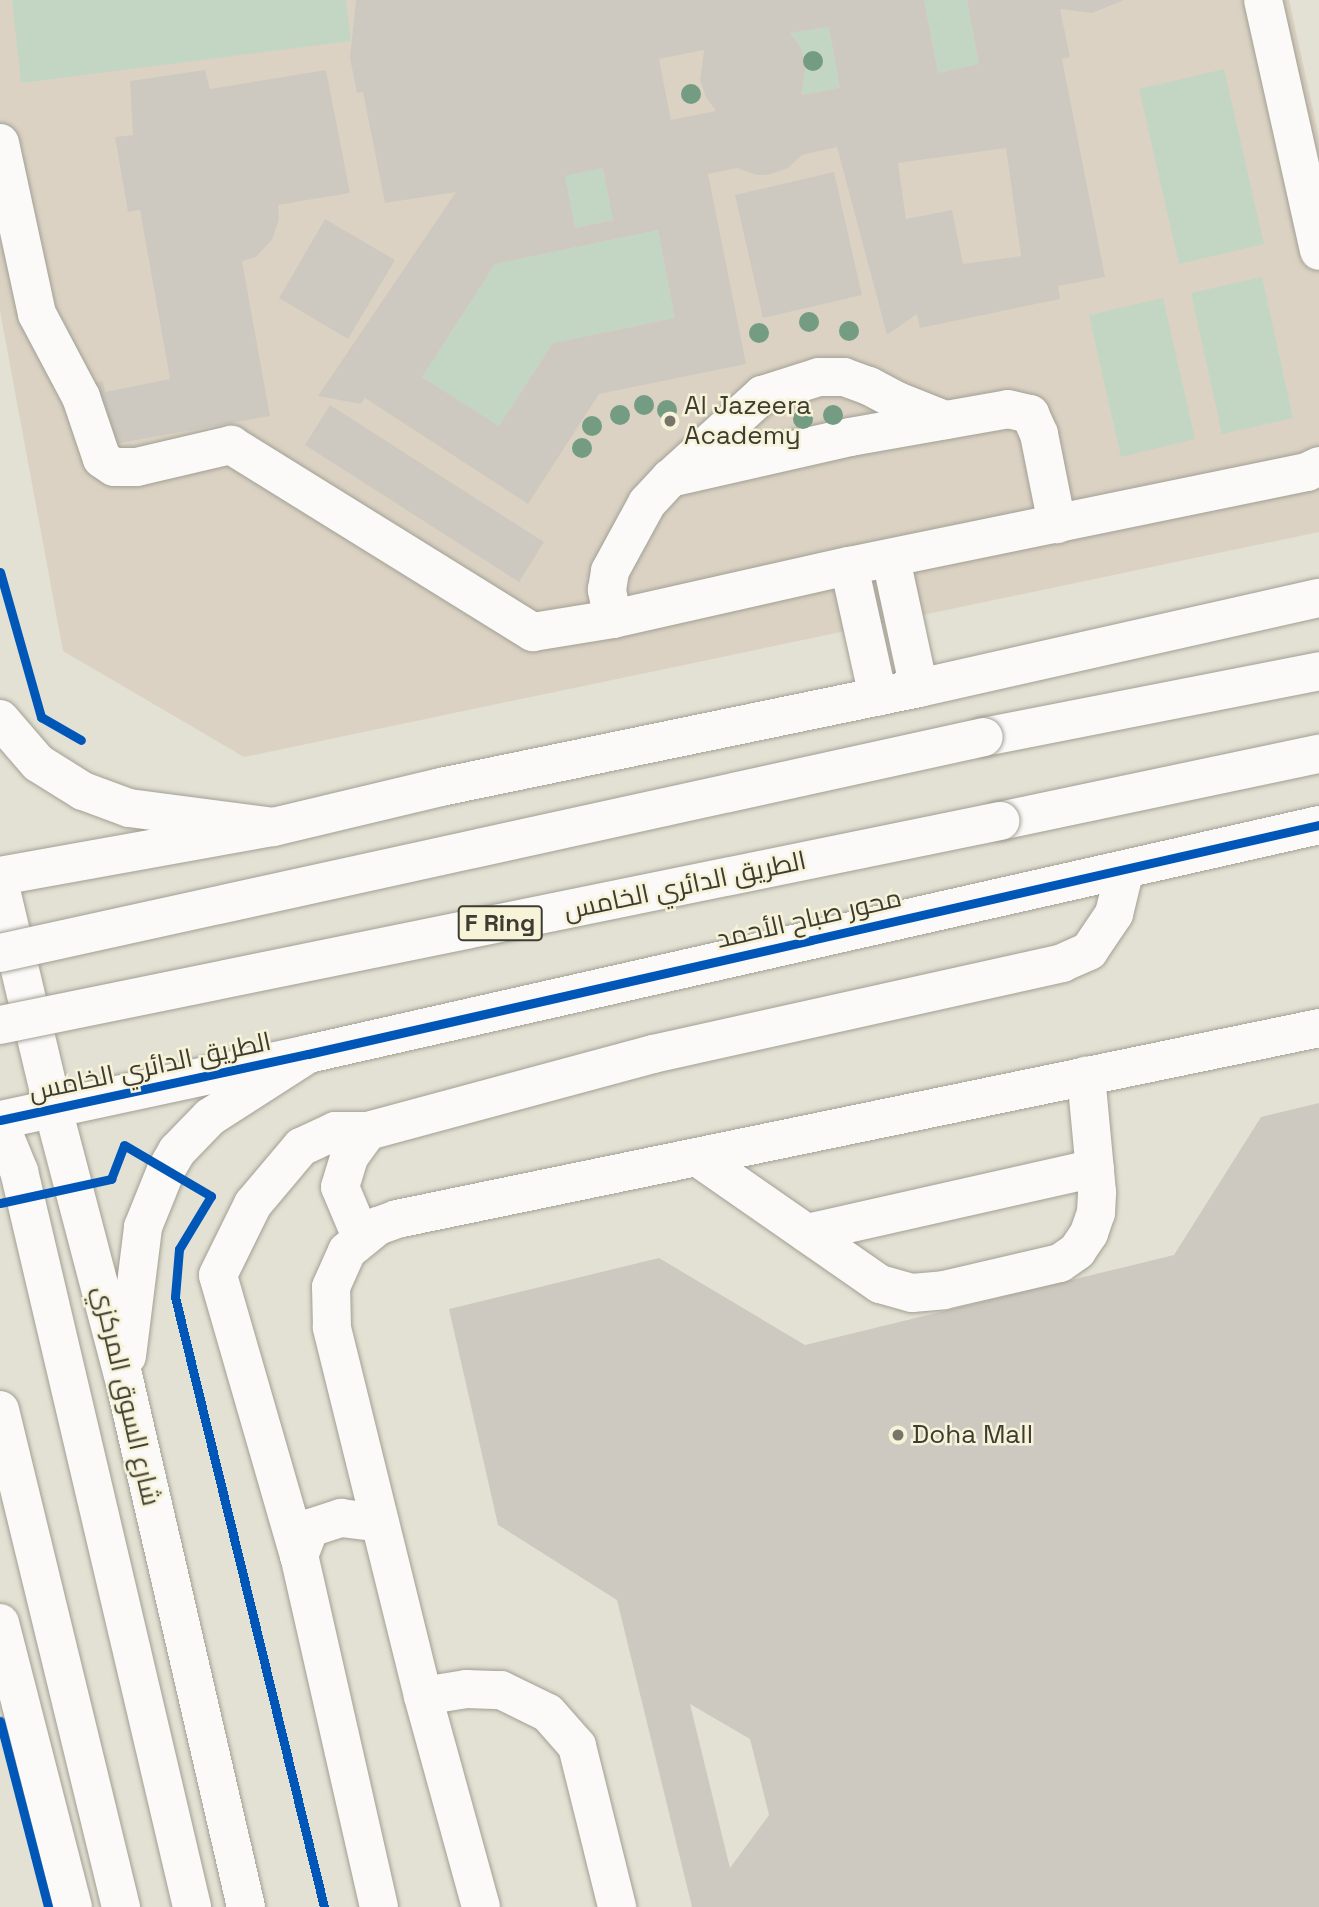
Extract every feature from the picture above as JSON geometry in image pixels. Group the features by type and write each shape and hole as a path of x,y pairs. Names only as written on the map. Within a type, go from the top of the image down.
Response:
{"main road":[{"path":"1263,0 1319,251"},
{"path":"0,145 37,314 81,397 102,459 114,467 137,467 231,445 533,632 613,620 849,566 1307,472 1319,466"},
{"path":"613,620 607,590 610,571 647,503 670,478 762,395 819,377 844,377 945,420"},
{"path":"670,478 850,437 1008,409 1030,414 1039,434 1057,524"},
{"path":"891,559 919,688"},
{"path":"849,566 878,697"},
{"path":"0,876 272,827 441,787 878,697 1319,598"},
{"path":"0,953 984,737 1319,671"},
{"path":"0,719 38,763 83,792 129,808 272,827"},
{"name":"الطريق الدائري الخامس","path":"0,1026 1319,754"},
{"name":"محور صباح الأحمد","path":"308,1054 1319,825"},
{"path":"379,1907 299,1556 218,1275 253,1204 301,1147 335,1131 368,1131 653,1054 1062,963 1089,951 1114,914 1125,869"},
{"name":"شارع السوق المركزي","path":"0,886 53,1109 124,1379 246,1907"},
{"path":"481,1907 423,1696 329,1307 337,1269 347,1251 361,1237 397,1219 1319,1028"},
{"path":"124,1379 143,1227 166,1170 177,1151 211,1117 308,1054"},
{"name":"الطريق الدائري الخامس","path":"0,1122 308,1054"},
{"path":"697,1157 880,1284 912,1293 944,1290 1060,1264 1077,1251 1089,1233 1096,1213 1086,1076"},
{"path":"0,1122 19,1171 192,1907"},
{"path":"361,1237 340,1187 349,1157 368,1131"},
{"path":"807,1233 1094,1168"},
{"path":"0,1410 121,1907"},
{"path":"0,1479 36,1566"},
{"path":"299,1556 310,1528 341,1518 380,1523"},
{"path":"0,1623 73,1907"},
{"path":"423,1696 466,1689 501,1690 548,1713 576,1746 617,1907"}],"shaded area":[{"name":"Al Jazeera Academy","path":"0,0 1289,0 1319,137 1319,532 244,757 63,651 0,311"}],"green space":[{"path":"12,0 346,0 351,41 21,83"},
{"path":"924,0 967,0 979,64 938,73"},
{"path":"829,27 840,88 801,95 806,64 800,46 790,33"},
{"path":"1224,69 1264,244 1179,264 1139,89"},
{"path":"603,168 613,220 575,228 565,176"},
{"path":"658,230 675,318 553,343 499,426 422,377 495,264"},
{"path":"1262,277 1293,418 1222,434 1191,293"},
{"path":"1163,298 1195,439 1121,457 1089,315"}],"building":[{"path":"356,0 924,0 938,73 979,64 967,0 1124,0 1092,13 1060,9 1070,57 1062,59 1105,277 1058,286 1060,299 920,328 917,314 887,335 837,147 802,155 788,168 768,175 757,175 737,168 708,174 746,364 599,394 528,504 365,398 361,404 318,396 456,192 385,203 363,92 357,93 350,58","holes":["829,27 840,88 801,95 806,64 800,46 790,33","704,50 700,80 706,97 716,111 671,120 659,59","1006,148 1021,256 963,264 952,210 906,219 898,163","603,168 613,220 575,228 565,176","658,230 675,318 553,343 499,426 422,377 495,264"]},
{"path":"205,70 210,89 326,70 350,193 278,205 279,219 272,240 256,257 242,261 270,416 103,446 92,383 103,381 105,392 170,379 140,210 128,212 115,137 133,135 130,81"},
{"path":"834,172 862,295 763,318 735,195"},
{"path":"325,219 395,260 348,339 279,298"},
{"path":"330,405 544,542 519,582 305,445"},
{"name":"Doha Mall","path":"1319,1103 1319,1907 692,1907 617,1600 498,1525 449,1309 659,1258 805,1345 1174,1255 1261,1117","holes":["690,1704 750,1739 769,1815 730,1868"]}],"cycle path":[{"path":"0,572 41,717 81,740"},
{"path":"0,1120 308,1054 1319,825"},
{"path":"0,1203 111,1179 124,1145 211,1196 179,1249 175,1297 324,1907"},
{"path":"0,1721 48,1907"}],"place":[{"name":"Al Jazeera Academy","path":"670,421"},
{"name":"Doha Mall","path":"898,1435"}]}
